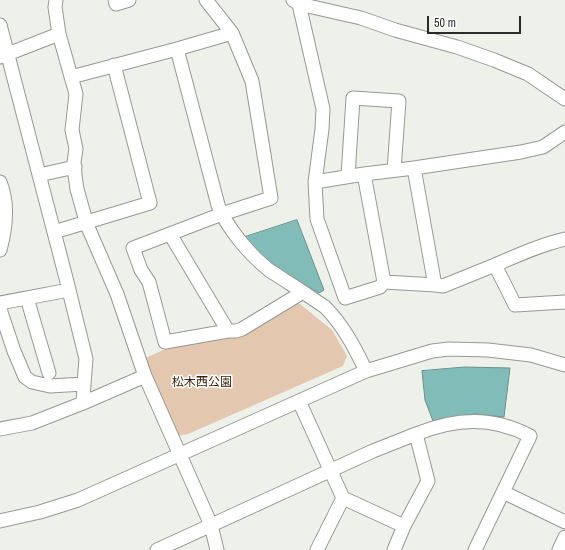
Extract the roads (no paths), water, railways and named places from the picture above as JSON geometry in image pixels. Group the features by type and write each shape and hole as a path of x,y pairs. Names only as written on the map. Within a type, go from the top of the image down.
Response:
{"street":[{"path":"56,0 55,7 59,34 76,94 72,130 76,149 75,167 77,189 86,222 116,294 145,376 211,525 216,550"},
{"path":"115,0 116,4 129,0"},
{"path":"206,0 232,33 252,81 271,198 222,214 133,248 136,258 141,270 149,282 165,342 242,329 303,292"},
{"path":"364,174 384,282 380,287 344,298 317,219 315,182 322,129 322,109 296,2 361,18 395,30 457,47 494,60 528,74 565,99"},
{"path":"0,25 4,56 39,175 86,359 83,403"},
{"path":"71,77 232,33"},
{"path":"4,56 59,34"},
{"path":"177,49 218,205 222,214 233,232 249,252 269,269 325,307 332,314 347,335 366,371"},
{"path":"54,232 150,203 114,65"},
{"path":"348,176 353,98 399,102 394,170"},
{"path":"315,182 521,152 542,147 565,132"},
{"path":"39,175 75,167"},
{"path":"414,168 436,285"},
{"path":"0,182 5,202 6,217 0,250"},
{"path":"170,234 228,331"},
{"path":"384,282 443,286 520,254 552,242 565,239"},
{"path":"495,265 515,305 565,302"},
{"path":"0,302 69,290"},
{"path":"27,298 49,373"},
{"path":"0,309 14,351 25,377 32,382 50,386 84,384"},
{"path":"0,521 40,512 78,500 366,371 432,351 449,349 488,350 531,355 565,365"},
{"path":"0,429 32,424 145,376"},
{"path":"299,401 343,498 404,526"},
{"path":"157,550 373,451 443,425 466,421 478,421 505,425 518,429 530,436 475,550"},
{"path":"394,550 404,526 428,481 416,434"},
{"path":"503,492 565,522"},
{"path":"317,550 343,498"},
{"path":"559,550 565,537"}],"water":[{"path":"297,220 324,290 319,293 282,272 261,257 245,237"},
{"path":"465,367 510,368 504,417 475,414 433,421 425,400 422,371"}],"park label":[{"name":"松木西公園","path":"202,383"}]}
